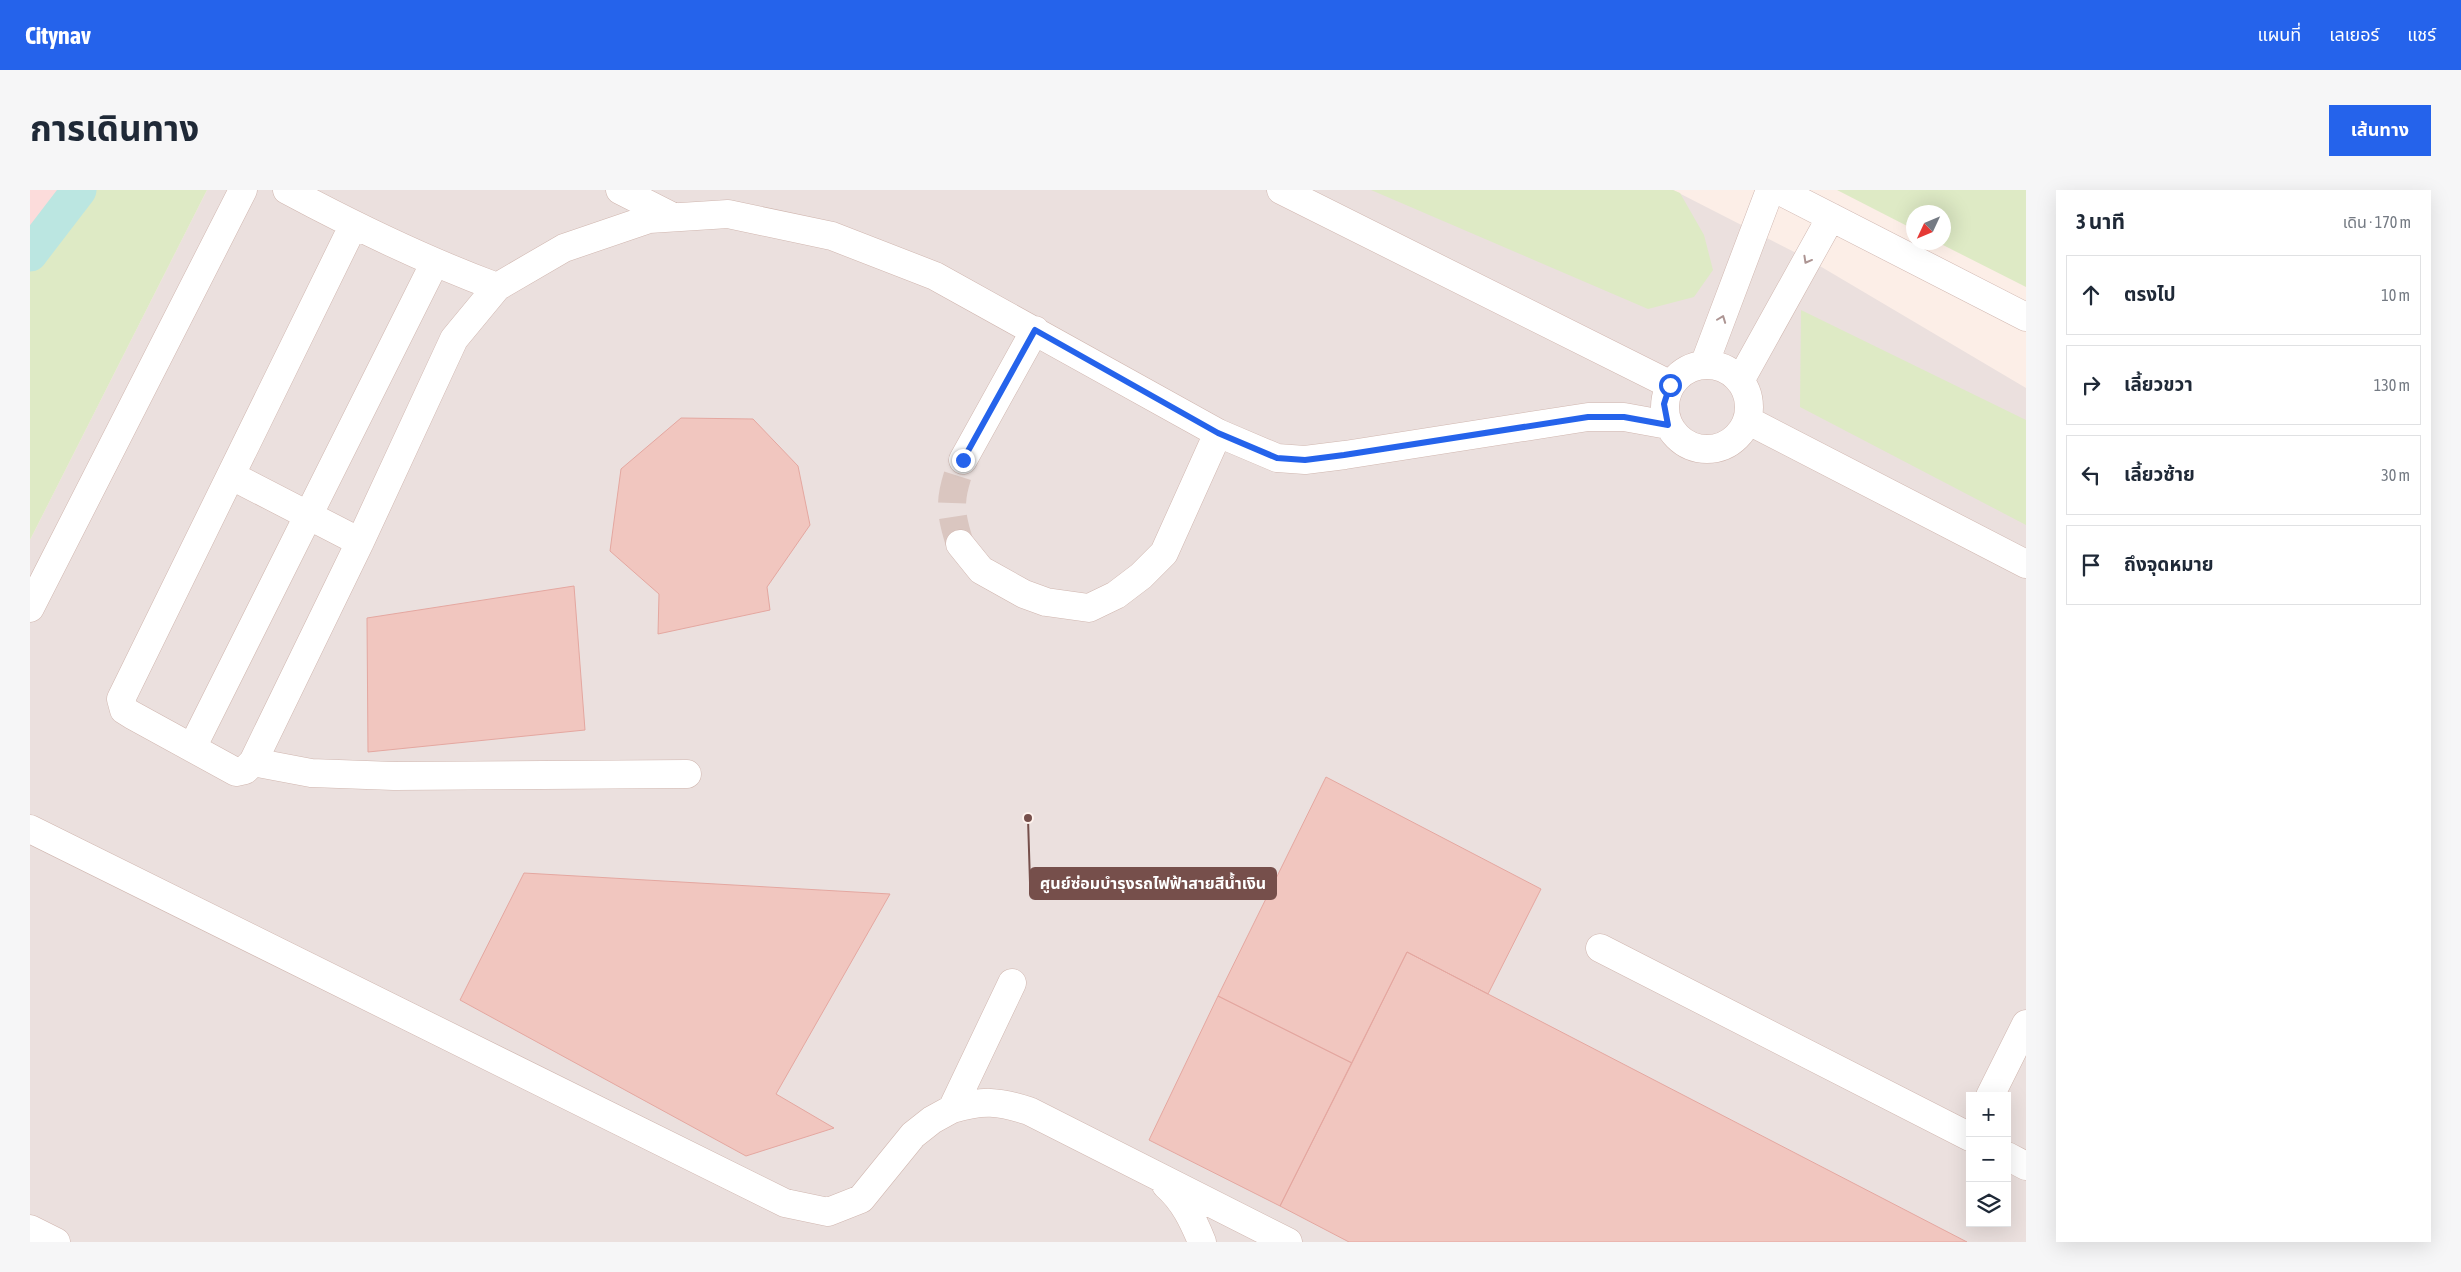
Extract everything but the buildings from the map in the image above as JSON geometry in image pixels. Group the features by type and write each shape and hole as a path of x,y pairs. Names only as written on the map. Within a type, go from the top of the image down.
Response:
{"lane":[{"path":"30,608 243,190"},
{"path":"287,190 353,226 434,264 497,287"},
{"path":"620,190 673,217"},
{"path":"1281,190 1670,385"},
{"path":"1704,365 1770,190"},
{"path":"1778,190 2026,317"},
{"path":"353,226 121,699 124,710 236,772 245,770 253,762 360,542 454,339 497,287 564,248 649,219 728,214 832,236 935,276 1218,433 1277,458 1305,460 1588,417 1624,417 1668,425"},
{"path":"1740,381 1830,217"},
{"path":"192,748 434,264"},
{"path":"963,460 1035,330"},
{"path":"1704,365 1724,369 1740,381 1749,400 1747,420 1737,438 1719,448 1699,450 1680,440 1668,425 1664,404 1670,385 1685,371 1704,365"},
{"path":"1747,420 2026,564"},
{"path":"960,544 981,570 1024,594 1046,602 1089,608 1116,595 1141,576 1164,553 1218,433"},
{"path":"232,476 360,542"},
{"path":"253,762 311,773 384,775 687,774"},
{"path":"30,829 785,1203 828,1212 861,1198 914,1135 932,1120 952,1109 977,1102 1003,1103 1029,1111 1288,1242"},
{"path":"1600,948 1966,1134"},
{"path":"952,1109 1012,983"},
{"path":"1992,1092 2026,1024"},
{"path":"2011,1158 2026,1166"},
{"path":"1154,1174 1178,1196 1193,1219 1202,1242"},
{"path":"30,1229 56,1242"}],"shaded area":[{"path":"30,190 58,190 30,227"},
{"path":"207,190 1673,190 1808,259 2026,388 2026,1242 30,1242 30,540"}],"green space":[{"path":"58,190 207,190 30,540 30,227"},
{"path":"1371,190 1673,190 1680,193 1704,235 1713,270 1694,297 1648,309"},
{"path":"1837,190 2026,190 2026,287 1951,249 1951,205 1906,205 1906,225"},
{"path":"1801,310 2026,420 2026,525 1800,407"}],"waterway":[{"path":"30,254 79,190"}],"tunnel":[{"path":"960,544 952,511 952,502 955,483 963,460"}],"place":[{"name":"ศูนย์ซ่อมบำรุงรถไฟฟ้าสายสีน้ำเงิน","path":"1028,818"}],"route":[{"path":"963,460 1035,330 1218,433 1277,458 1305,460 1344,455 1588,417 1624,417 1668,425 1664,404 1670,385"}]}
